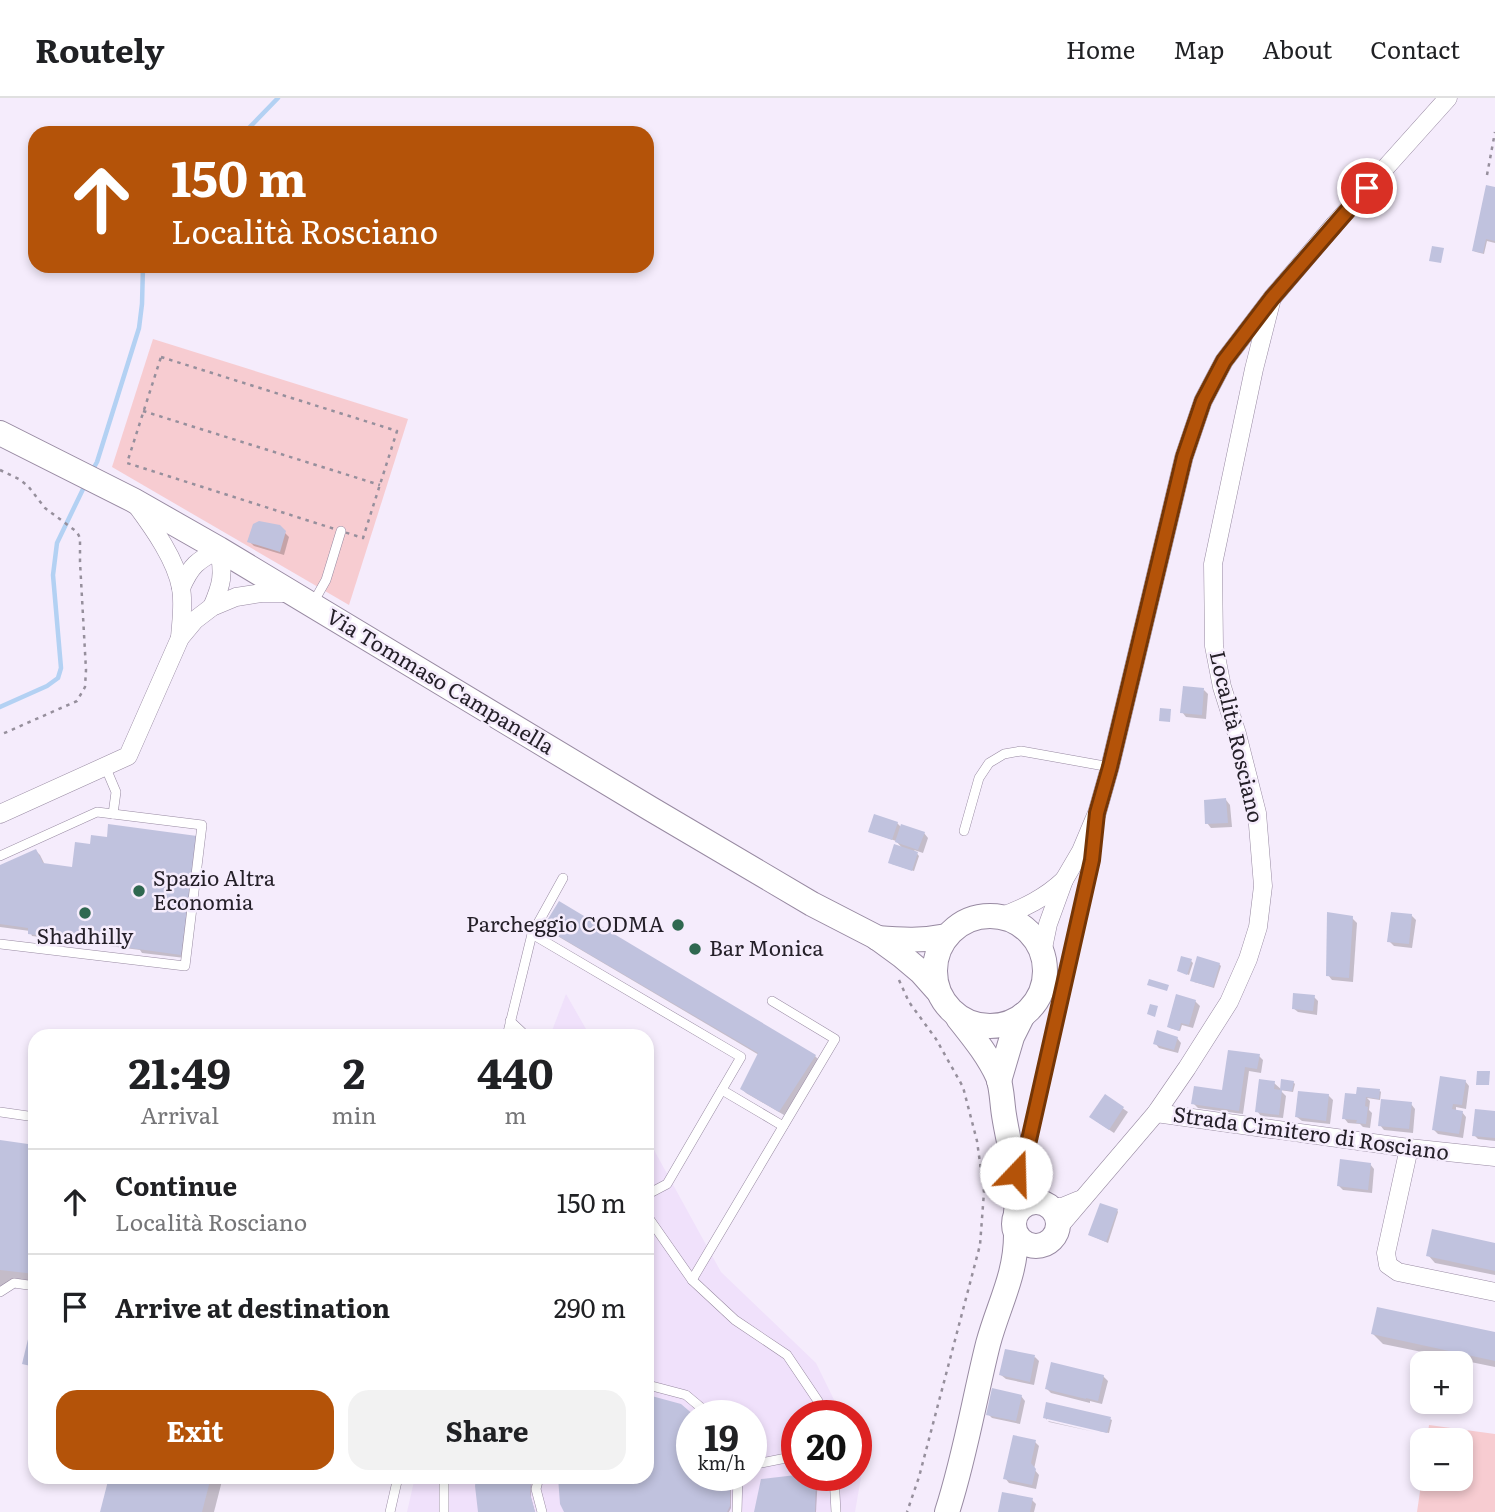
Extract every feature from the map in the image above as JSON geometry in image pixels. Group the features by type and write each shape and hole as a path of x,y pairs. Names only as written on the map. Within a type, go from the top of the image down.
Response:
{"main road":[{"name":"Via Tommaso Campanella","path":"0,433 133,500 219,549 674,822 813,904 876,937 921,972 937,990"},
{"path":"988,916 1000,917 1011,920 1030,933 1042,953 1045,976 1043,987 1032,1007 1013,1021 991,1027 968,1023 949,1010 937,990 934,967 941,945 956,928 966,921 988,916"},
{"name":"Via Tommaso Campanella","path":"876,937 908,941 947,936"},
{"path":"999,1081 1012,1037 1023,1015"},
{"path":"947,1512 956,1487 976,1388 991,1334 1013,1271 1023,1260 1036,1221 1018,1201 1016,1173 999,1081 986,1054 958,1017"}],"street":[{"name":"Località Rosciano","path":"1042,953 1048,924 1064,880 1081,851 1097,813 1184,457 1203,401 1224,361 1272,298 1448,98"},
{"name":"Località Rosciano","path":"1156,1113 1229,1002 1248,959 1258,927 1262,886 1256,813 1237,734 1222,687 1214,646 1213,564 1254,369 1272,298"},
{"path":"133,500 154,529 181,588 180,638"},
{"path":"181,588 189,571 203,558 219,549 223,567 220,587 212,607"},
{"path":"0,814 128,756 180,638 195,620 212,607 236,597 261,593 301,599"},
{"name":"Località Rosciano","path":"1000,917 1050,893 1064,880"},
{"name":"Strada Cimitero di Rosciano","path":"1036,1221 1082,1199 1156,1113 1409,1148 1495,1157"},
{"path":"1409,1148 1386,1253 1388,1265 1398,1272 1495,1292"}],"lane":[{"path":"301,599 326,580 341,531"},
{"path":"964,831 979,778 989,764 1004,754 1020,751 1110,767"},
{"path":"105,766 116,792 113,814"},
{"path":"0,856 97,812 202,825 185,966 0,944"},
{"path":"1016,1173 1029,1140 1092,860 1097,813"},
{"path":"508,1029 532,934 563,878"},
{"path":"532,934 741,1057 667,1184 654,1191"},
{"path":"692,1279 835,1039 772,1001"},
{"path":"510,1021 519,1029"},
{"path":"722,1090 783,1126"},
{"path":"0,1112 28,1115"},
{"path":"654,1225 692,1279 734,1320 787,1355 817,1400"},
{"path":"0,1292 15,1283 28,1285"},
{"path":"654,1387 686,1395 692,1400"},
{"path":"390,1512 396,1484"},
{"path":"444,1484 444,1512"},
{"path":"537,1484 542,1512"},
{"path":"737,1512 738,1491"},
{"path":"835,1491 836,1512"}],"path":[{"path":"1487,175 1495,132"},
{"path":"161,356 397,431 363,538 127,463 143,411 161,356"},
{"path":"143,411 380,485"},
{"path":"0,470 28,485 45,508 77,532 80,538 86,670 85,687 77,701 0,735"},
{"path":"898,970 900,983 909,1002 936,1039 963,1087 977,1141 984,1192 980,1245 907,1512"}],"shaded area":[{"path":"153,339 408,419 349,605 112,467"},
{"path":"566,994 586,1029 553,1029"},
{"path":"654,1150 721,1272 816,1363 834,1400 781,1400 781,1491 859,1491 855,1512 407,1512 413,1484 654,1484"},
{"path":"1429,1425 1451,1428 1429,1428"},
{"path":"1473,1431 1495,1434 1495,1512 1417,1512 1420,1491 1473,1491"}],"building":[{"path":"1486,185 1495,187 1495,241 1486,239 1483,253 1472,251"},
{"path":"1432,246 1444,248 1441,263 1429,261"},
{"path":"259,521 280,525 286,531 280,552 247,542 253,524"},
{"path":"1183,686 1204,688 1202,715 1180,713"},
{"path":"1160,708 1171,709 1170,722 1159,721"},
{"path":"1226,798 1228,823 1205,824 1204,800"},
{"path":"874,814 898,822 892,840 868,832"},
{"name":"Spazio Altra Economia","path":"108,824 197,836 181,955 28,934 28,928 0,924 0,865 36,849 43,863 72,867 75,842 90,844 91,835 107,837"},
{"path":"901,824 925,832 918,850 895,842"},
{"path":"894,844 918,852 912,871 888,863"},
{"path":"559,901 816,1055 779,1112 740,1089 758,1053 543,927"},
{"path":"1327,912 1353,916 1349,978 1326,976"},
{"path":"1391,912 1412,914 1409,944 1387,942"},
{"path":"1181,956 1192,959 1187,975 1177,971"},
{"path":"1197,956 1220,963 1213,987 1190,981"},
{"path":"1149,979 1169,985 1167,991 1147,985"},
{"path":"1293,993 1315,995 1313,1011 1292,1009"},
{"path":"1176,994 1196,1000 1189,1025 1181,1023 1179,1031 1167,1027"},
{"path":"1150,1004 1158,1006 1155,1017 1147,1014"},
{"path":"1157,1030 1178,1037 1174,1050 1153,1044"},
{"path":"1228,1050 1260,1054 1257,1069 1245,1067 1239,1111 1191,1104 1194,1086 1222,1090"},
{"path":"1477,1071 1490,1071 1489,1085 1476,1085"},
{"path":"1440,1076 1466,1080 1462,1105 1453,1104 1452,1109 1463,1111 1459,1134 1432,1130"},
{"path":"1259,1079 1275,1081 1274,1089 1280,1090 1281,1079 1294,1081 1292,1091 1282,1090 1279,1115 1255,1112"},
{"path":"1357,1087 1380,1089 1379,1099 1366,1097 1366,1124 1342,1119 1345,1093 1356,1094"},
{"path":"1298,1091 1329,1094 1326,1121 1295,1117"},
{"path":"1105,1094 1124,1107 1109,1130 1089,1117"},
{"path":"1381,1099 1412,1102 1409,1129 1378,1126"},
{"path":"1475,1109 1495,1111 1495,1138 1472,1136"},
{"path":"0,1140 28,1144 28,1273 0,1270"},
{"path":"1340,1159 1371,1163 1368,1190 1337,1186"},
{"path":"1100,1203 1118,1209 1106,1242 1088,1235"},
{"path":"1432,1229 1495,1243 1495,1271 1426,1256"},
{"path":"1377,1307 1495,1332 1495,1361 1473,1356 1473,1351 1449,1351 1371,1334"},
{"path":"28,1339 28,1365 22,1364"},
{"path":"1005,1349 1035,1355 1030,1382 999,1375"},
{"path":"1051,1362 1104,1375 1098,1401 1045,1389"},
{"path":"992,1388 1022,1395 1016,1421 986,1415"},
{"path":"654,1397 676,1403 676,1491 730,1491 730,1506 727,1512 564,1512 560,1504 559,1484 654,1484"},
{"path":"1046,1402 1111,1417 1107,1433 1043,1418"},
{"path":"1013,1435 1036,1440 1031,1463 1036,1469 1032,1485 1003,1479"},
{"path":"781,1477 781,1491 816,1491 815,1512 754,1512 758,1491 767,1491 767,1478"},
{"path":"107,1484 209,1484 202,1512 100,1512"},
{"path":"531,1484 530,1494 535,1512 478,1512 475,1486"},
{"path":"1002,1492 1033,1498 1030,1512 998,1512"}],"waterway":[{"path":"251,126 278,98"},
{"path":"92,471 139,328 143,273"},
{"path":"0,707 47,686 58,678 61,668 53,575 57,543 85,485"}],"place":[{"name":"Spazio Altra Economia","path":"139,891"},
{"name":"Shadhilly","path":"85,913"},
{"name":"Parcheggio CODMA","path":"678,925"},
{"name":"Bar Monica","path":"695,949"}],"route":[{"path":"1016,1173 1029,1140 1092,860 1097,813 1184,457 1203,401 1224,361 1272,298 1367,188"}]}
